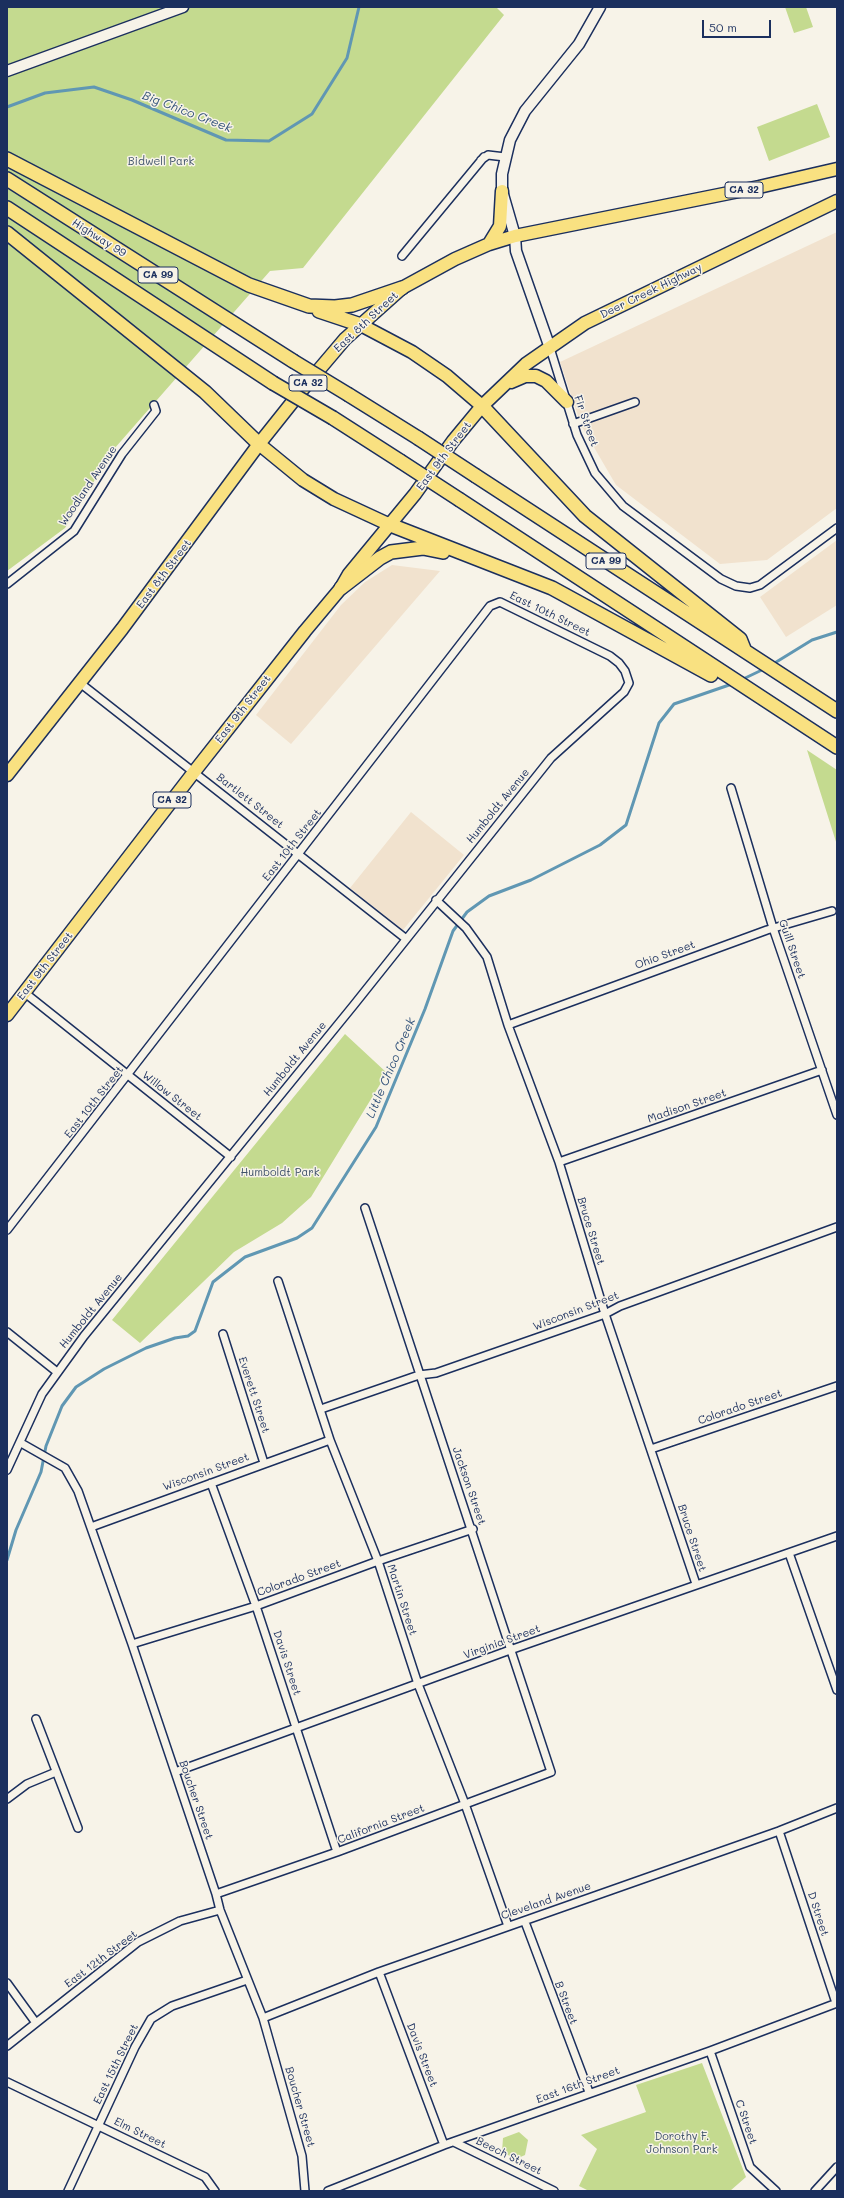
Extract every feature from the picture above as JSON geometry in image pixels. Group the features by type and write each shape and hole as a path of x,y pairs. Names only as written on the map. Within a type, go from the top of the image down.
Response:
{"highway":[{"path":"7,159 249,285 361,325"},
{"name":"Highway 99","path":"7,179 293,361 418,438 748,654"},
{"name":"CA 99","path":"8,208 273,383 332,418 460,500 713,671 753,693 837,747"},
{"path":"7,233 192,381 259,444"},
{"path":"310,306 334,307 352,305 402,288"},
{"path":"482,406 585,516 740,639 748,654"},
{"path":"388,524 499,566 552,588 713,671"},
{"path":"341,588 380,558 404,549 423,548 439,550 467,560 499,566"},
{"name":"CA 99","path":"748,654 837,711"}],"main road":[{"name":"CA 32","path":"515,236 759,187 837,168"},
{"path":"489,244 500,226 502,191"},
{"name":"Deer Creek Highway","path":"482,406 526,364 585,323 837,201"},
{"name":"East 8th Street","path":"7,775 80,683 186,544 259,444 344,339 402,288 449,262 489,244 515,236"},
{"path":"361,325 412,352 447,376 482,406"},
{"path":"504,385 525,376 536,376 546,382 567,402"},
{"name":"East 9th Street","path":"7,1016 194,772 305,631 341,588 349,574 388,524 415,494 453,441 482,406"},
{"path":"259,444 303,480 334,500 388,524"}],"street":[{"path":"7,71 183,7"},
{"path":"515,236 502,191 505,157 510,140 525,111 579,44 600,7"},
{"path":"402,256 484,157 494,154 505,157"},
{"name":"Fir Street","path":"515,236 516,251 550,348 573,424 584,453 595,474 623,506 721,579 736,586 750,588 760,585 773,577 837,528"},
{"path":"573,424 635,402"},
{"name":"Woodland Avenue","path":"7,584 74,530 122,454 156,411 154,405"},
{"name":"East 10th Street","path":"7,1230 128,1076 490,606 500,602 610,656 619,663 625,671 629,683"},
{"name":"Bartlett Street","path":"80,683 405,938"},
{"name":"Humboldt Avenue","path":"7,1470 21,1443 42,1394 57,1372 551,758 624,692 629,683"},
{"name":"Guill Street","path":"731,788 773,928 837,1115"},
{"name":"Bruce Street","path":"436,900 466,928 487,957 508,1025 558,1162 605,1314 696,1584"},
{"name":"Ohio Street","path":"508,1025 773,928 832,911"},
{"name":"Willow Street","path":"25,993 231,1157"},
{"name":"Madison Street","path":"558,1162 822,1070"},
{"name":"Jackson Street","path":"365,1208 419,1375 473,1529 510,1650 551,1772"},
{"name":"Wisconsin Street","path":"321,1409 419,1375 436,1373 605,1314 620,1306 837,1227"},
{"name":"Martin Street","path":"278,1281 330,1440 378,1561 418,1684 465,1804 508,1926"},
{"path":"7,1332 57,1372"},
{"name":"Everett Street","path":"223,1334 264,1463"},
{"name":"Colorado Street","path":"651,1449 837,1386"},
{"name":"Wisconsin Street","path":"91,1527 330,1440"},
{"name":"Boucher Street","path":"21,1443 64,1468 78,1491 132,1644 216,1894 220,1910 263,2018 302,2156 305,2191"},
{"name":"Davis Street","path":"211,1483 256,1606 337,1852"},
{"name":"Colorado Street","path":"132,1644 256,1606 378,1561 473,1529"},
{"name":"Virginia Street","path":"175,1772 510,1650 837,1536"},
{"path":"789,1553 835,1677 837,1690"},
{"path":"36,1719 78,1828"},
{"path":"7,1799 27,1784 56,1772"},
{"name":"California Street","path":"216,1894 337,1852 551,1772"},
{"name":"Cleveland Avenue","path":"263,2018 379,1972 508,1926 525,1922 779,1831 837,1808"},
{"name":"D Street","path":"779,1831 837,2003"},
{"name":"East 12th Street","path":"7,2046 138,1942 180,1921 220,1910"},
{"name":"B Street","path":"525,1922 589,2092"},
{"name":"Davis Street","path":"379,1972 444,2145"},
{"name":"East 15th Street","path":"68,2191 135,2047 151,2019 172,2006 248,1980"},
{"path":"7,1983 36,2023"},
{"name":"East 16th Street","path":"328,2191 444,2145 589,2092 710,2051 837,2003"},
{"name":"C Street","path":"710,2051 750,2167 776,2191"},
{"name":"Elm Street","path":"7,2082 206,2177 215,2191"},
{"name":"Beech Street","path":"454,2142 554,2191"},
{"path":"815,2191 837,2167"}],"shaded area":[{"path":"837,232 837,508 767,560 720,564 616,485 581,425 560,362"},
{"path":"837,540 837,605 786,637 760,597"},
{"path":"392,565 440,571 291,744 256,715 341,605 365,582"},
{"path":"411,812 464,855 403,930 350,888"}],"green space":[{"name":"Bidwell Park","path":"7,7 496,7 504,15 303,268 270,271 114,449 65,528 7,571"},
{"path":"785,7 806,7 813,27 794,33"},
{"path":"817,104 830,137 769,161 757,127"},
{"path":"807,750 837,770 837,845"},
{"name":"Humboldt Park","path":"345,1034 387,1073 311,1197 282,1223 234,1252 140,1343 112,1320"},
{"name":"Dorothy F. Johnson Park","path":"702,2063 746,2177 730,2191 589,2191 579,2186 597,2149 581,2135 646,2112 636,2085"},
{"path":"519,2132 528,2140 525,2155 516,2159 502,2152 503,2138"}],"waterway":[{"name":"Big Chico Creek","path":"7,107 45,93 94,87 132,100 226,140 269,141 312,114 347,58 359,7"},
{"name":"Little Chico Creek","path":"773,664 812,640 837,632"},
{"name":"Little Chico Creek","path":"741,680 764,669"},
{"name":"Little Chico Creek","path":"7,1560 16,1530 41,1472 46,1446 62,1406 76,1387 104,1369 146,1348 175,1338 188,1336 195,1331 213,1282 245,1257 297,1238 312,1228 376,1127 425,1009 453,931 467,912 489,896 531,880 600,845 626,825 659,723 674,704 732,684"}]}
